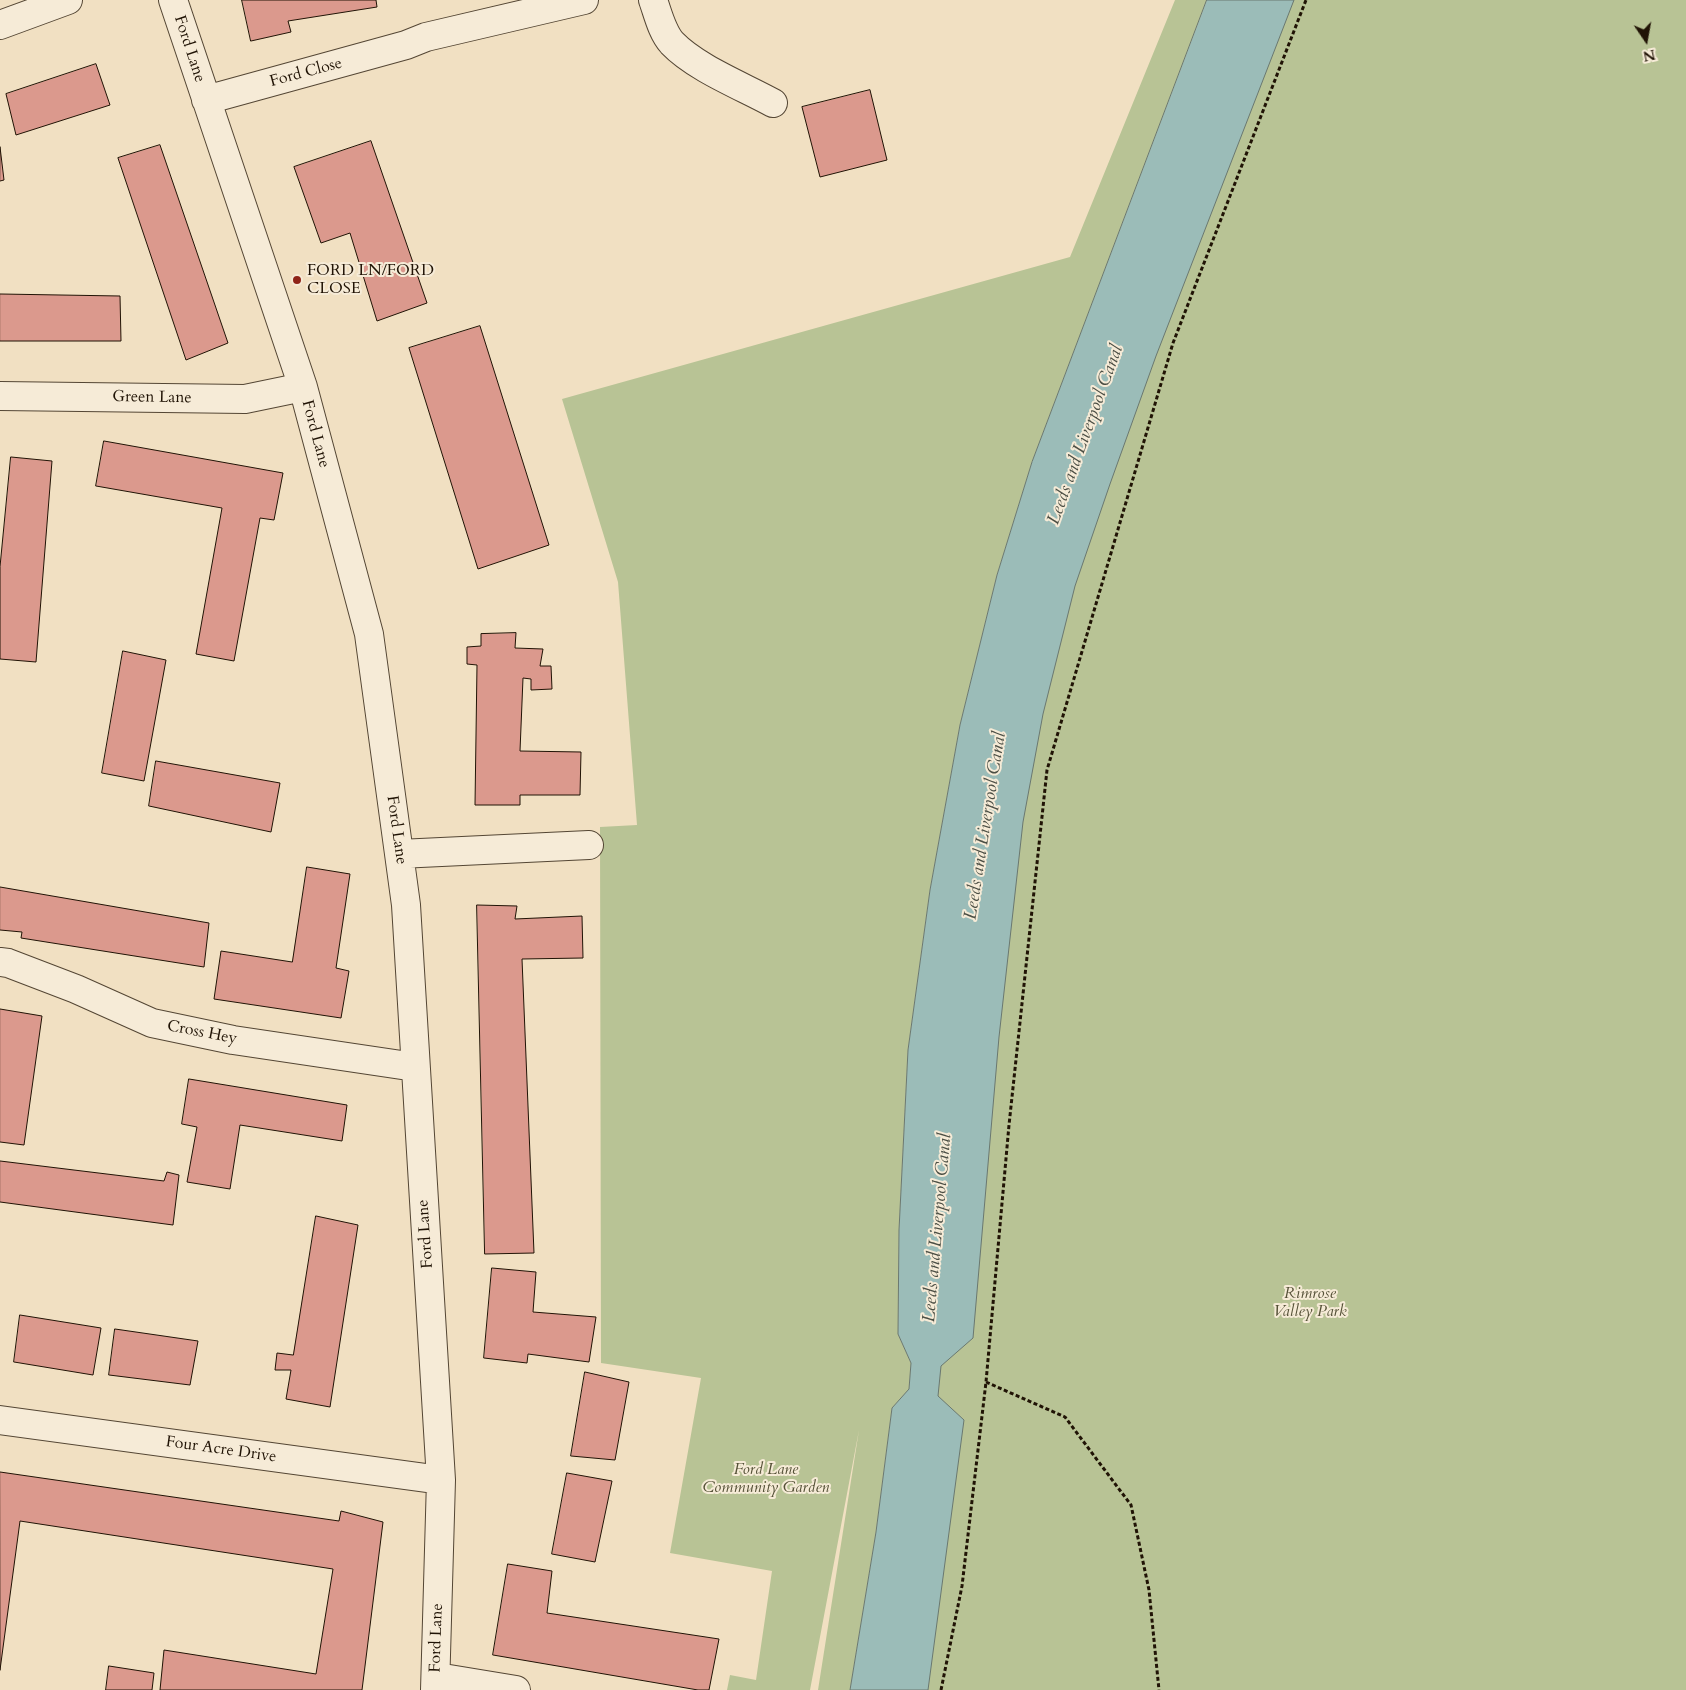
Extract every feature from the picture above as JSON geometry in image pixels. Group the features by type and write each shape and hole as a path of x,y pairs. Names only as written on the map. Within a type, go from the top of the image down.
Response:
{"street":[{"path":"0,25 68,0"},
{"name":"Ford Lane","path":"173,0 303,387 369,634 406,905 441,1480 436,1683"},
{"name":"Ford Close","path":"206,100 406,45 426,37 584,0"},
{"path":"653,0 660,22 671,42 692,59 773,103"},
{"name":"Green Lane","path":"0,396 245,399 303,387"},
{"path":"399,854 589,845"},
{"name":"Cross Hey","path":"0,962 8,963 76,989 152,1023 233,1040 415,1067"},
{"name":"Four Acre Drive","path":"0,1420 441,1480"},
{"path":"436,1683 516,1690"}],"path":[{"path":"941,1690 962,1586 986,1382 1009,1125 1047,770 1173,343 1306,0"},
{"path":"986,1382 1066,1417 1131,1504 1149,1590 1159,1690"}],"green space":[{"name":"Ford Lane Community Garden","path":"1175,0 1207,0 1032,462 997,575 960,725 930,890 908,1050 899,1230 898,1334 911,1363 909,1390 892,1408 876,1532 850,1690 818,1690 859,1430 810,1690 727,1690 730,1675 756,1680 772,1571 670,1553 701,1378 601,1363 600,827 637,825 618,582 562,399 1070,257"},
{"name":"Rimrose Valley Park","path":"1252,0 1686,0 1686,1690 886,1690 988,796"}],"water":[{"name":"Leeds and Liverpool Canal","path":"1207,0 1294,0 1156,356 1110,484 1075,586 1043,714 1023,822 999,1037 973,1338 941,1366 938,1396 964,1420 928,1690 850,1690 876,1532 892,1408 909,1389 911,1363 898,1334 899,1230 908,1050 930,890 960,725 997,575 1032,462"}],"building":[{"path":"242,0 376,0 377,7 288,21 291,32 251,41"},
{"path":"96,64 110,105 16,135 6,94"},
{"path":"870,90 887,160 820,177 802,107"},
{"path":"371,141 427,303 377,321 350,233 321,243 294,167"},
{"path":"160,145 228,343 186,360 118,158"},
{"path":"0,147 4,180 0,181"},
{"path":"0,294 120,296 121,341 0,341"},
{"path":"480,326 549,545 478,569 409,348"},
{"path":"104,441 283,473 274,520 260,518 234,661 196,654 222,508 96,486"},
{"path":"11,457 52,461 36,662 0,659 0,567"},
{"path":"516,633 515,648 543,649 540,666 551,666 552,689 531,690 531,679 523,678 520,751 581,752 580,795 520,795 520,805 475,805 477,665 467,664 467,647 481,646 481,634"},
{"path":"123,651 166,660 144,781 102,773"},
{"path":"156,761 280,783 271,832 149,806"},
{"path":"307,867 350,874 336,968 349,971 341,1018 214,999 221,951 292,962"},
{"path":"0,887 209,923 204,967 21,938 22,932 0,930"},
{"path":"477,905 517,906 515,919 582,916 583,958 522,959 534,1253 485,1254"},
{"path":"0,1009 42,1016 24,1145 0,1142"},
{"path":"189,1079 347,1105 342,1141 240,1125 230,1189 187,1182 197,1127 182,1124"},
{"path":"0,1161 164,1181 167,1172 179,1175 173,1225 0,1202"},
{"path":"316,1216 358,1225 330,1407 286,1399 291,1370 275,1370 277,1353 293,1355"},
{"path":"492,1268 536,1272 533,1312 596,1317 589,1362 528,1354 527,1363 484,1358"},
{"path":"20,1315 101,1328 93,1375 14,1362"},
{"path":"115,1329 198,1341 190,1385 109,1375"},
{"path":"585,1372 629,1382 615,1460 571,1456"},
{"path":"0,1472 339,1521 341,1511 383,1522 362,1690 160,1690 164,1650 316,1674 333,1569 20,1521 0,1670"},
{"path":"567,1473 612,1481 595,1562 552,1554"},
{"path":"508,1564 552,1571 547,1613 719,1639 709,1690 698,1690 493,1655"},
{"path":"109,1666 154,1673 152,1690 106,1690"}],"place":[{"name":"FORD LN/FORD CLOSE","path":"297,280"}]}
